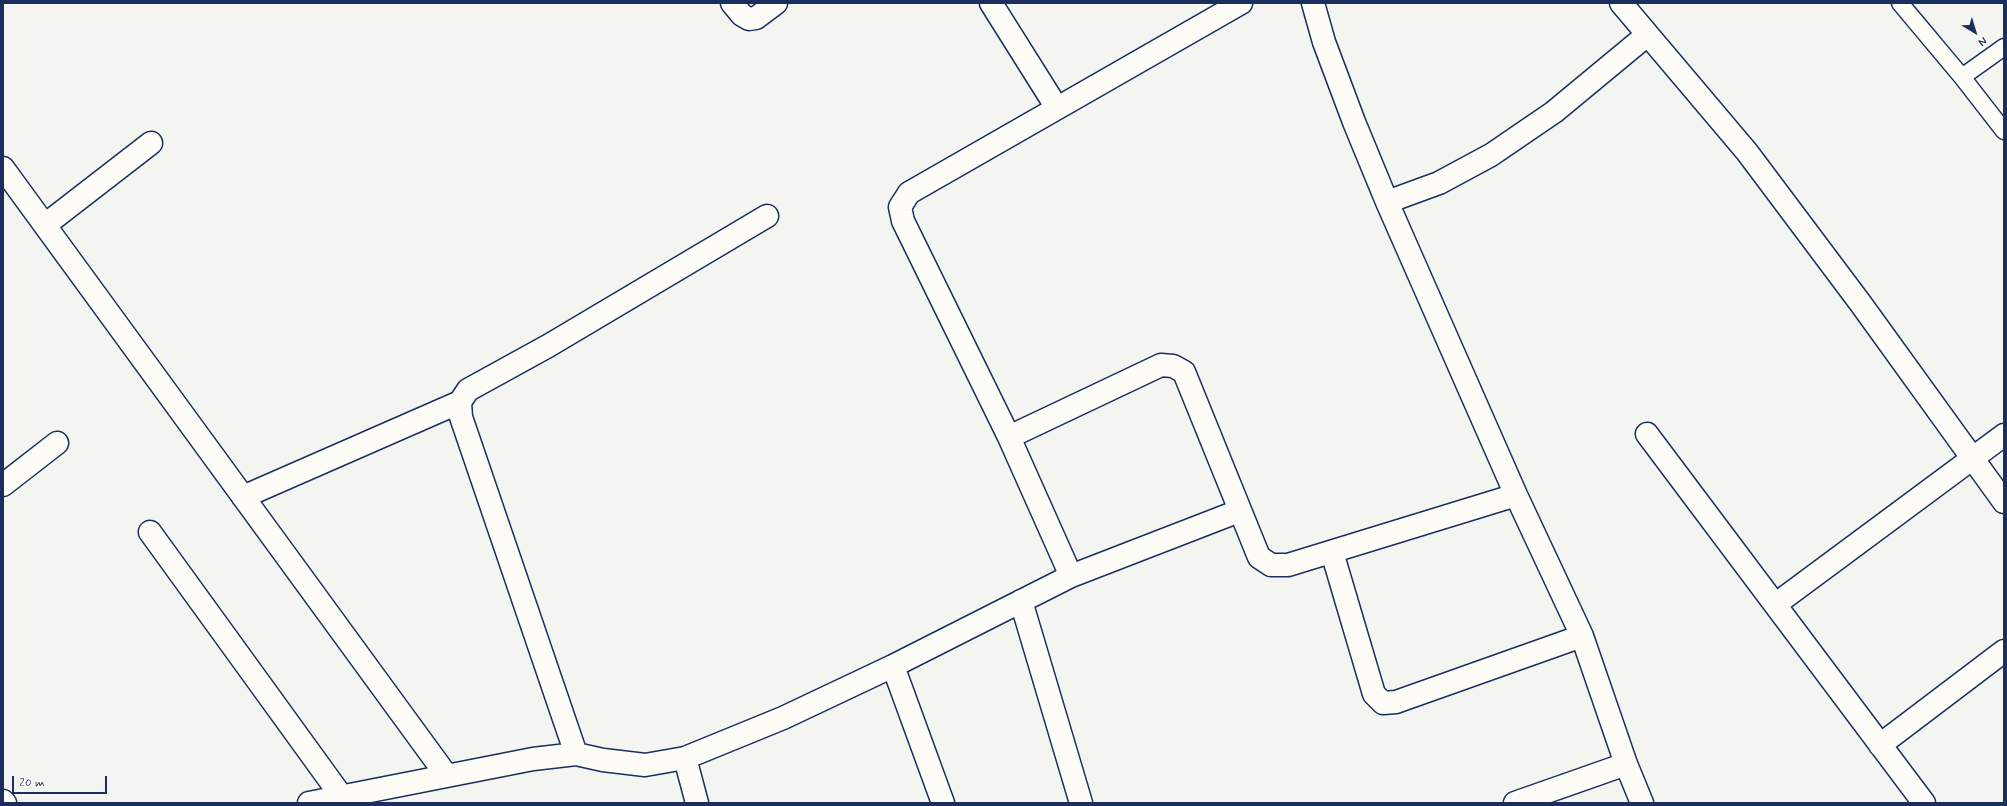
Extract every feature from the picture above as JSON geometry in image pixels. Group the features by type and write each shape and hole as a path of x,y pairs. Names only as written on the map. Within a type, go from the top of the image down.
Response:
{"street":[{"path":"732,3 742,15 749,19 756,18 776,3"},
{"path":"991,3 1057,108"},
{"path":"1071,576 1009,437 903,221 900,208 908,194 1240,3"},
{"path":"1313,3 1324,42 1354,122 1516,495 1582,636 1626,764 1642,803"},
{"path":"1621,3 1747,152 1973,457 2004,502"},
{"path":"1388,202 1439,183 1491,155 1554,112 1647,35"},
{"path":"45,225 151,143"},
{"path":"6,178 45,225 447,776"},
{"path":"243,497 460,402 468,390 555,342 767,216"},
{"path":"1009,437 1161,365 1173,366 1184,372 1259,557 1271,565 1288,565 1516,495"},
{"path":"460,402 461,417 576,754"},
{"path":"1647,434 1924,803"},
{"path":"1776,604 2004,435"},
{"path":"3,485 57,443"},
{"path":"309,803 534,759 576,754 603,760 645,765 685,758 783,718 893,666 1071,576 1239,510"},
{"path":"150,532 342,797"},
{"path":"1332,552 1374,694 1384,703 1396,702 1582,636"},
{"path":"1021,601 1081,803"},
{"path":"1880,745 2004,651"},
{"path":"893,666 943,803"},
{"path":"685,758 697,803"},
{"path":"1515,803 1626,764"}],"lane":[{"path":"1900,3 1962,77 2004,131"},
{"path":"1962,77 2004,47"}]}
